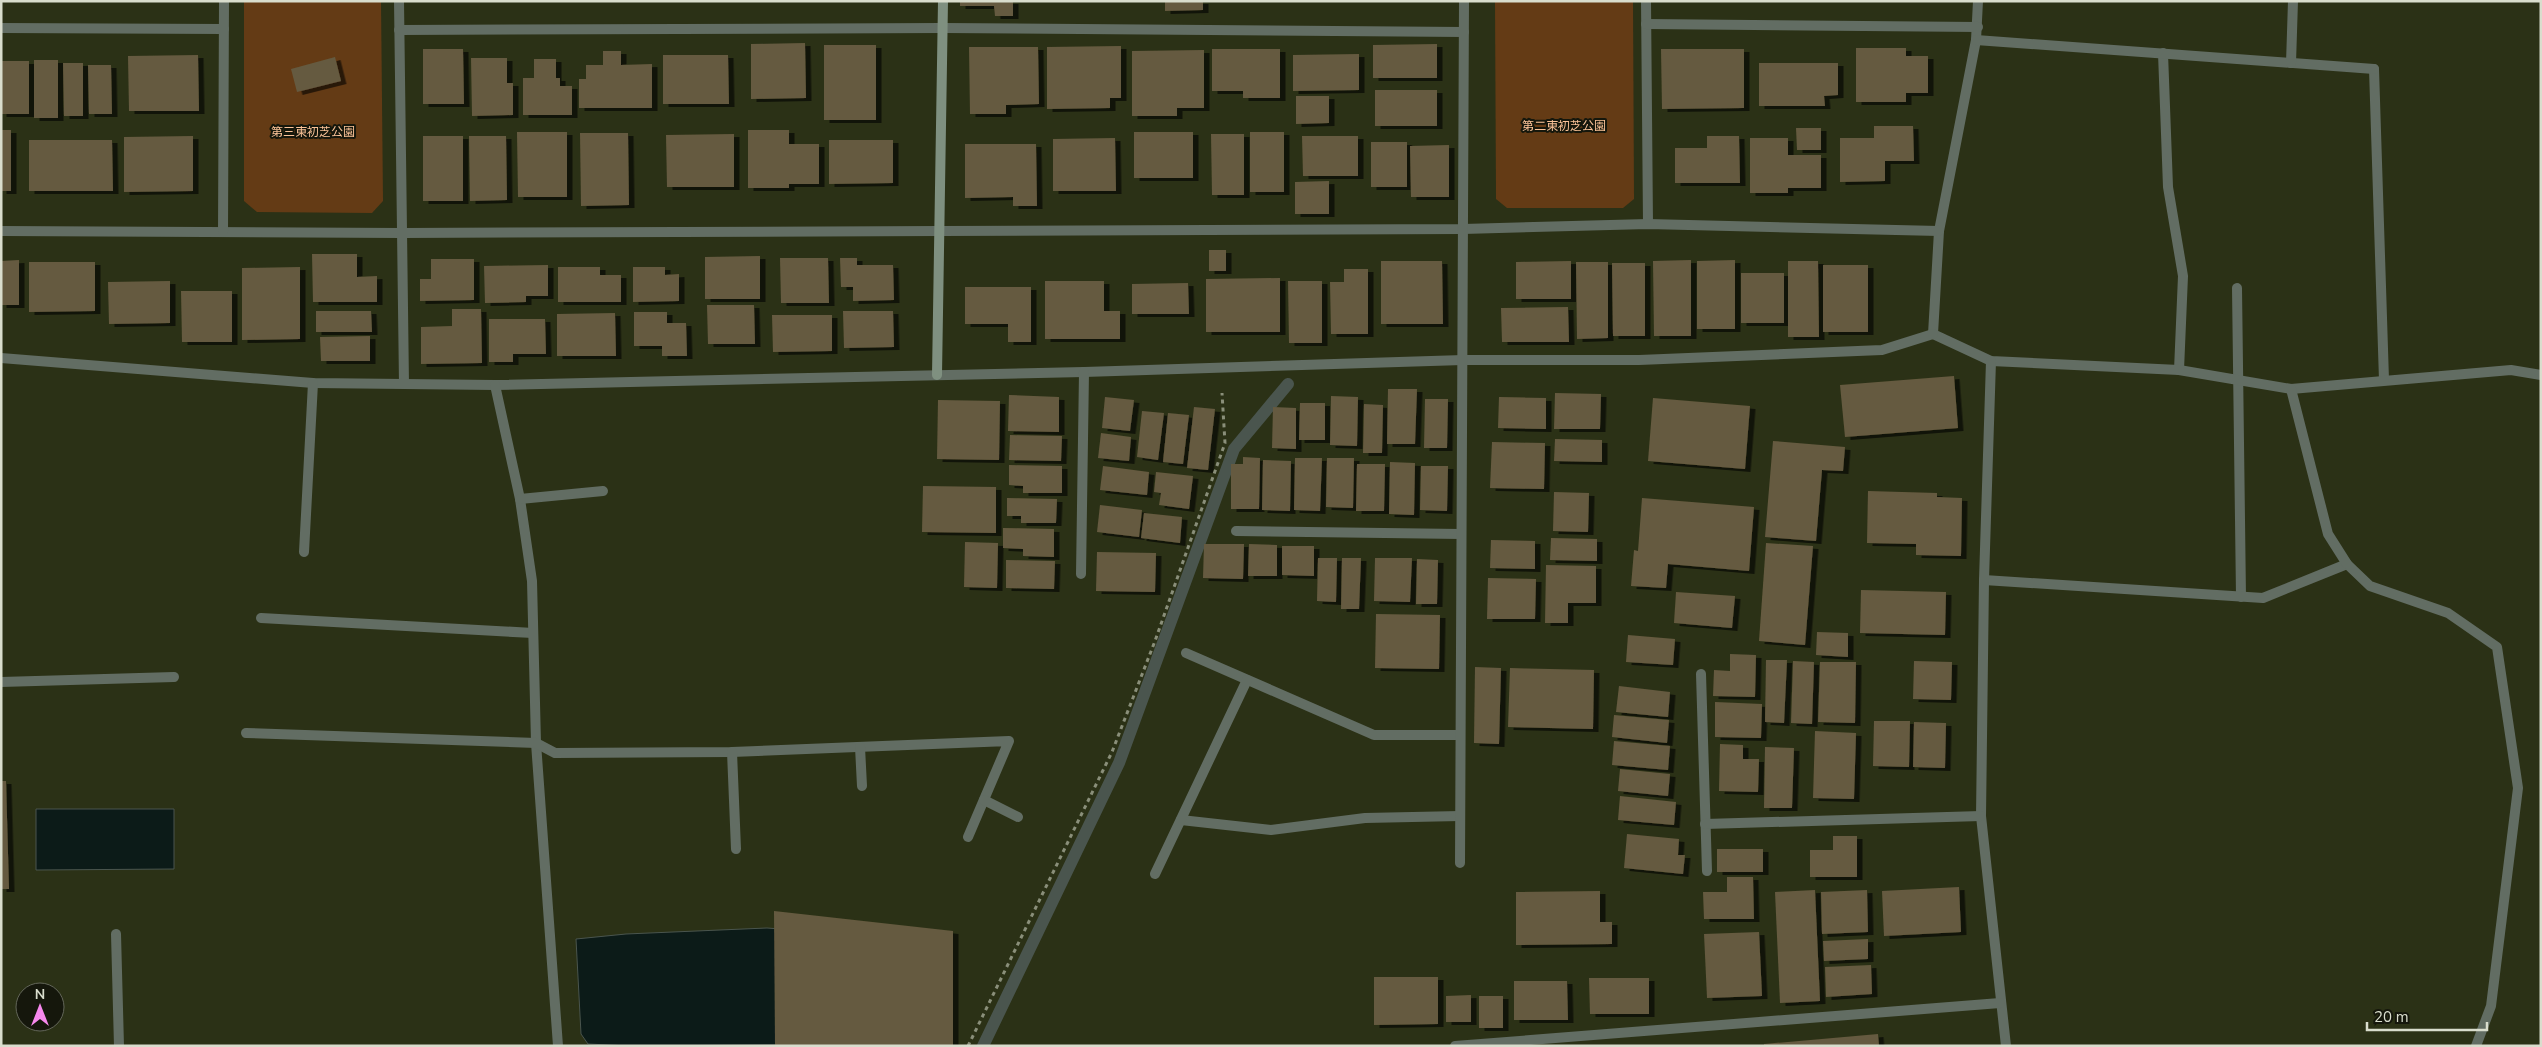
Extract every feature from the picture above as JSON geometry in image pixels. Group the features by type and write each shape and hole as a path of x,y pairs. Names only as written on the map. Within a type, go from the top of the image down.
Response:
{"street":[{"path":"223,232 224,1"},
{"path":"399,1 404,384"},
{"path":"937,376 943,1"},
{"path":"1460,863 1464,1"},
{"path":"1646,1 1648,224"},
{"path":"1932,334 1939,231 1976,40 1978,1"},
{"path":"2291,63 2293,1"},
{"path":"1646,24 1978,27"},
{"path":"1,28 224,29"},
{"path":"399,30 943,28 1464,32"},
{"path":"1976,40 2374,69 2384,380"},
{"path":"2163,53 2168,187 2183,276 2179,370"},
{"path":"1,230 402,233 1463,229 1648,224 1939,231"},
{"path":"2237,288 2241,597"},
{"path":"1,358 313,383 495,385 937,376 1462,360 1639,360 1882,350 1932,334 1991,361 2179,370 2291,389 2511,370 2541,375"},
{"path":"1991,361 1984,580 1981,816 2006,1046"},
{"path":"1081,574 1084,372"},
{"path":"304,552 313,383"},
{"path":"495,385 520,499 532,581 536,743 558,1046"},
{"path":"2291,389 2328,534 2347,564 2370,586 2448,613 2497,647 2518,788 2491,1006 2476,1046"},
{"path":"520,499 603,492"},
{"path":"1236,531 1461,534"},
{"path":"1984,580 2263,598 2347,564"},
{"path":"261,618 534,633"},
{"path":"1186,653 1374,735 1460,735"},
{"path":"1701,674 1707,871"},
{"path":"1,682 174,677"},
{"path":"1155,874 1247,680"},
{"path":"246,733 536,743 555,753 732,752 1009,741 968,837"},
{"path":"860,747 862,786"},
{"path":"732,752 736,849"},
{"path":"984,800 1018,817"},
{"path":"1181,820 1271,830 1366,818 1460,816"},
{"path":"1706,824 1981,816"},
{"path":"116,934 118,1046"},
{"path":"1455,1046 2000,1003"}],"path":[{"path":"968,1046 1112,752 1155,641 1225,443 1221,368"}],"green space":[{"name":"第三東初芝公園","path":"244,1 381,1 383,201 372,213 257,212 244,201"},
{"name":"第二東初芝公園","path":"1495,1 1633,1 1634,199 1623,208 1507,208 1496,199"}],"shaded area":[{"path":"36,809 174,809 174,869 36,870"},
{"path":"767,928 793,930 897,1044 629,1046 588,1044 581,1034 576,939 626,934"}],"building":[{"path":"960,1 1013,1 1013,16 995,16 994,6 960,6"},
{"path":"1165,1 1203,1 1203,10 1165,11"},
{"path":"805,43 806,98 751,99 751,44"},
{"path":"1437,44 1437,78 1373,78 1373,45"},
{"path":"824,45 876,45 876,120 824,120"},
{"path":"1121,46 1121,98 1110,98 1110,108 1047,109 1047,47"},
{"path":"969,47 1038,47 1039,104 1006,105 1006,114 970,114"},
{"path":"1856,48 1906,48 1906,56 1928,56 1928,93 1906,93 1906,102 1856,102"},
{"path":"423,49 463,49 464,104 423,104"},
{"path":"1212,49 1280,49 1280,98 1243,98 1243,91 1212,91"},
{"path":"1661,49 1744,49 1744,108 1662,109"},
{"path":"1204,50 1204,108 1177,108 1177,116 1132,116 1132,51"},
{"path":"603,51 621,51 621,65 652,64 652,108 579,108 579,79 586,79 586,65 603,65"},
{"path":"1359,54 1359,90 1293,91 1293,55"},
{"path":"198,55 199,111 129,111 128,56"},
{"path":"663,55 728,55 729,104 663,104"},
{"path":"335,57 341,81 297,92 291,69"},
{"path":"471,58 507,58 507,83 513,83 513,115 472,116"},
{"path":"534,59 556,59 556,78 560,78 560,86 572,86 572,115 523,115 523,78 534,78"},
{"path":"34,60 58,60 58,118 34,118"},
{"path":"1,61 29,61 29,114 1,114"},
{"path":"63,63 83,63 83,116 64,116"},
{"path":"1759,63 1838,63 1838,95 1824,96 1825,106 1759,106"},
{"path":"88,65 111,65 112,114 89,114"},
{"path":"1375,90 1437,90 1437,126 1375,126"},
{"path":"1296,96 1329,96 1329,123 1296,124"},
{"path":"1874,126 1913,126 1914,161 1885,161 1885,181 1840,182 1840,138 1874,138"},
{"path":"1796,128 1821,128 1821,150 1797,150"},
{"path":"1,130 11,130 11,191 1,191"},
{"path":"748,130 789,130 789,144 819,144 819,184 789,184 789,188 748,188"},
{"path":"517,132 567,132 567,197 518,197"},
{"path":"1134,132 1193,132 1193,178 1134,178"},
{"path":"1250,132 1284,132 1284,192 1250,192"},
{"path":"580,133 628,133 629,205 581,206"},
{"path":"734,134 734,187 667,187 666,135"},
{"path":"1211,134 1244,134 1244,195 1212,195"},
{"path":"193,136 193,191 124,192 124,137"},
{"path":"423,136 463,136 463,201 423,201"},
{"path":"469,136 506,136 507,200 470,201"},
{"path":"1302,136 1358,136 1358,176 1303,176"},
{"path":"1707,136 1739,136 1740,183 1675,183 1675,148 1707,148"},
{"path":"1115,138 1116,191 1053,191 1053,139"},
{"path":"1750,138 1788,138 1788,155 1821,155 1821,188 1788,188 1788,193 1750,193"},
{"path":"29,140 112,140 113,191 29,191"},
{"path":"829,140 893,140 893,183 829,184"},
{"path":"1371,142 1407,142 1407,187 1371,187"},
{"path":"965,144 1036,144 1037,206 1013,206 1013,197 965,198"},
{"path":"1449,145 1449,197 1411,197 1410,146"},
{"path":"1329,181 1329,214 1295,214 1295,182"},
{"path":"1209,250 1226,250 1226,271 1209,271"},
{"path":"312,254 357,254 357,277 377,276 377,302 313,302"},
{"path":"760,256 760,299 705,299 705,257"},
{"path":"780,258 828,258 829,303 781,303"},
{"path":"840,258 857,258 857,265 893,265 894,300 853,301 853,287 841,287"},
{"path":"431,259 474,259 474,300 420,301 420,279 431,279"},
{"path":"19,260 19,305 1,305 1,261"},
{"path":"1691,260 1691,336 1654,336 1653,261"},
{"path":"1735,260 1735,329 1697,329 1697,261"},
{"path":"1381,261 1442,261 1443,324 1381,324"},
{"path":"1571,261 1571,299 1516,299 1516,262"},
{"path":"1788,261 1818,261 1819,337 1788,337"},
{"path":"29,262 95,262 95,311 29,312"},
{"path":"1576,262 1608,262 1608,338 1577,339"},
{"path":"1612,263 1645,263 1645,336 1613,336"},
{"path":"548,265 548,296 526,296 526,302 485,303 484,266"},
{"path":"1823,265 1868,265 1868,332 1823,332"},
{"path":"300,267 300,339 242,340 242,268"},
{"path":"558,267 600,267 600,275 621,275 621,302 558,302"},
{"path":"633,267 665,267 665,275 679,274 679,301 633,302"},
{"path":"1344,269 1368,269 1368,334 1331,334 1330,282 1344,282"},
{"path":"1741,273 1784,273 1784,323 1741,323"},
{"path":"1280,278 1280,332 1206,332 1206,279"},
{"path":"170,281 170,323 109,324 108,282"},
{"path":"1045,281 1104,281 1104,311 1120,311 1120,339 1045,339"},
{"path":"1288,281 1322,281 1322,343 1289,343"},
{"path":"1188,283 1189,314 1132,314 1132,284"},
{"path":"965,287 1031,287 1031,342 1008,342 1008,324 965,324"},
{"path":"181,291 232,291 232,342 182,342"},
{"path":"707,305 754,305 755,344 708,344"},
{"path":"1568,307 1569,342 1502,342 1501,308"},
{"path":"452,309 481,309 482,363 421,364 421,327 452,326"},
{"path":"316,311 371,311 372,332 316,332"},
{"path":"843,311 893,311 894,347 844,348"},
{"path":"634,312 667,312 667,323 686,323 687,356 662,356 662,346 634,346"},
{"path":"615,313 616,356 557,356 557,314"},
{"path":"772,315 832,315 832,351 773,352"},
{"path":"489,319 545,319 546,354 513,354 513,362 489,362"},
{"path":"370,336 370,361 321,361 320,337"},
{"path":"1954,376 1958,428 1845,437 1840,385"},
{"path":"1388,389 1417,389 1415,444 1387,444"},
{"path":"1555,393 1601,394 1600,429 1554,429"},
{"path":"1009,395 1059,397 1059,432 1008,431"},
{"path":"1331,396 1358,397 1357,446 1330,445"},
{"path":"1105,397 1134,400 1130,431 1102,428"},
{"path":"1499,397 1546,398 1546,429 1498,428"},
{"path":"1653,398 1750,406 1745,469 1648,461"},
{"path":"1425,399 1448,399 1447,448 1424,448"},
{"path":"938,400 1000,401 999,460 937,459"},
{"path":"1300,403 1325,403 1325,440 1299,440"},
{"path":"1364,404 1383,405 1382,453 1363,453"},
{"path":"1194,407 1215,409 1208,470 1187,468"},
{"path":"1273,407 1296,408 1296,449 1272,448"},
{"path":"1142,411 1164,413 1158,460 1137,457"},
{"path":"1168,413 1189,415 1183,464 1163,462"},
{"path":"1101,433 1131,437 1129,461 1098,458"},
{"path":"1010,435 1062,436 1061,461 1009,460"},
{"path":"1555,439 1602,440 1602,462 1554,461"},
{"path":"1773,441 1845,447 1843,471 1822,470 1816,541 1765,537"},
{"path":"1492,442 1545,443 1544,489 1490,488"},
{"path":"1243,457 1260,458 1259,509 1231,509 1231,464 1243,464"},
{"path":"1295,458 1322,458 1320,511 1294,510"},
{"path":"1327,458 1354,458 1353,508 1326,507"},
{"path":"1263,460 1291,461 1290,511 1262,510"},
{"path":"1390,462 1415,463 1414,515 1389,514"},
{"path":"1357,464 1385,464 1384,511 1356,511"},
{"path":"1009,465 1062,466 1062,493 1023,493 1023,486 1009,485"},
{"path":"1103,466 1149,472 1147,495 1100,490"},
{"path":"1421,466 1448,466 1447,511 1420,510"},
{"path":"1156,472 1193,476 1189,509 1159,505 1161,493 1154,492"},
{"path":"923,486 996,487 996,533 922,532"},
{"path":"1868,491 1937,493 1937,497 1962,498 1961,556 1916,555 1916,544 1867,543"},
{"path":"1554,492 1589,493 1588,532 1553,531"},
{"path":"1007,498 1057,499 1056,523 1021,523 1021,516 1007,516"},
{"path":"1642,498 1754,507 1749,571 1668,564 1666,588 1631,586 1634,550 1638,551"},
{"path":"1100,505 1142,510 1139,537 1097,532"},
{"path":"1144,513 1182,517 1180,543 1141,538"},
{"path":"1003,528 1054,529 1054,557 1023,556 1023,549 1003,548"},
{"path":"1551,538 1597,539 1597,561 1550,560"},
{"path":"1491,540 1535,541 1535,569 1490,568"},
{"path":"965,542 998,543 997,588 964,587"},
{"path":"1766,543 1813,546 1805,645 1759,641"},
{"path":"1204,544 1244,544 1243,579 1203,578"},
{"path":"1249,544 1277,545 1277,576 1248,576"},
{"path":"1282,546 1314,546 1314,576 1282,575"},
{"path":"1097,552 1156,553 1155,592 1096,591"},
{"path":"1318,558 1337,558 1336,602 1317,601"},
{"path":"1342,558 1361,558 1359,609 1341,609"},
{"path":"1375,558 1412,558 1410,602 1374,601"},
{"path":"1417,559 1438,560 1437,604 1416,604"},
{"path":"1006,560 1055,561 1054,589 1006,588"},
{"path":"1546,565 1596,566 1596,603 1568,603 1568,623 1545,623"},
{"path":"1488,578 1536,579 1535,619 1487,619"},
{"path":"1861,590 1946,592 1945,635 1860,633"},
{"path":"1676,592 1735,596 1732,628 1674,623"},
{"path":"1376,614 1440,615 1439,669 1375,668"},
{"path":"1817,632 1848,633 1848,657 1816,655"},
{"path":"1628,635 1675,639 1673,665 1626,662"},
{"path":"1730,654 1756,655 1755,697 1713,696 1714,670 1730,671"},
{"path":"1766,660 1787,660 1784,723 1765,722"},
{"path":"1793,661 1814,662 1812,724 1791,723"},
{"path":"1914,661 1952,662 1951,700 1913,699"},
{"path":"1820,662 1856,662 1855,723 1818,722"},
{"path":"1475,667 1501,668 1499,744 1474,743"},
{"path":"1510,668 1594,670 1593,729 1508,727"},
{"path":"1619,686 1670,692 1668,717 1616,712"},
{"path":"1715,702 1762,704 1761,738 1715,737"},
{"path":"1614,715 1669,720 1667,743 1612,737"},
{"path":"1874,721 1910,721 1909,767 1873,766"},
{"path":"1914,722 1946,723 1945,768 1913,767"},
{"path":"1815,731 1856,733 1854,799 1813,798"},
{"path":"1614,741 1670,746 1668,770 1612,765"},
{"path":"1720,744 1743,745 1743,759 1759,759 1758,792 1719,791"},
{"path":"1765,747 1794,748 1792,808 1764,808"},
{"path":"1620,769 1670,774 1668,796 1618,791"},
{"path":"1,781 6,781 9,889 1,889"},
{"path":"1620,796 1676,802 1674,825 1618,820"},
{"path":"1627,834 1679,839 1678,855 1685,855 1683,874 1624,868"},
{"path":"1833,836 1857,836 1857,877 1810,877 1810,850 1833,850"},
{"path":"1717,849 1763,849 1763,872 1717,872"},
{"path":"1727,877 1753,877 1754,919 1704,919 1703,892 1727,892"},
{"path":"1959,887 1961,932 1884,936 1882,891"},
{"path":"1815,890 1820,1001 1780,1003 1775,892"},
{"path":"1867,890 1868,932 1822,934 1821,892"},
{"path":"1600,891 1600,922 1612,922 1612,944 1516,945 1516,892"},
{"path":"774,911 953,931 953,1046 775,1046"},
{"path":"1759,932 1762,996 1707,998 1704,934"},
{"path":"1868,939 1868,959 1824,961 1823,941"},
{"path":"1871,965 1872,994 1826,997 1825,967"},
{"path":"1374,977 1438,977 1438,1024 1374,1025"},
{"path":"1589,978 1649,978 1649,1014 1590,1014"},
{"path":"1514,981 1567,981 1568,1020 1514,1020"},
{"path":"1471,995 1471,1022 1446,1022 1446,996"},
{"path":"1479,996 1503,996 1503,1028 1479,1028"},
{"path":"1878,1034 1879,1046 1764,1046 1764,1044"}],"waterway":[{"path":"983,1046 1119,763 1234,449 1288,384"}]}
